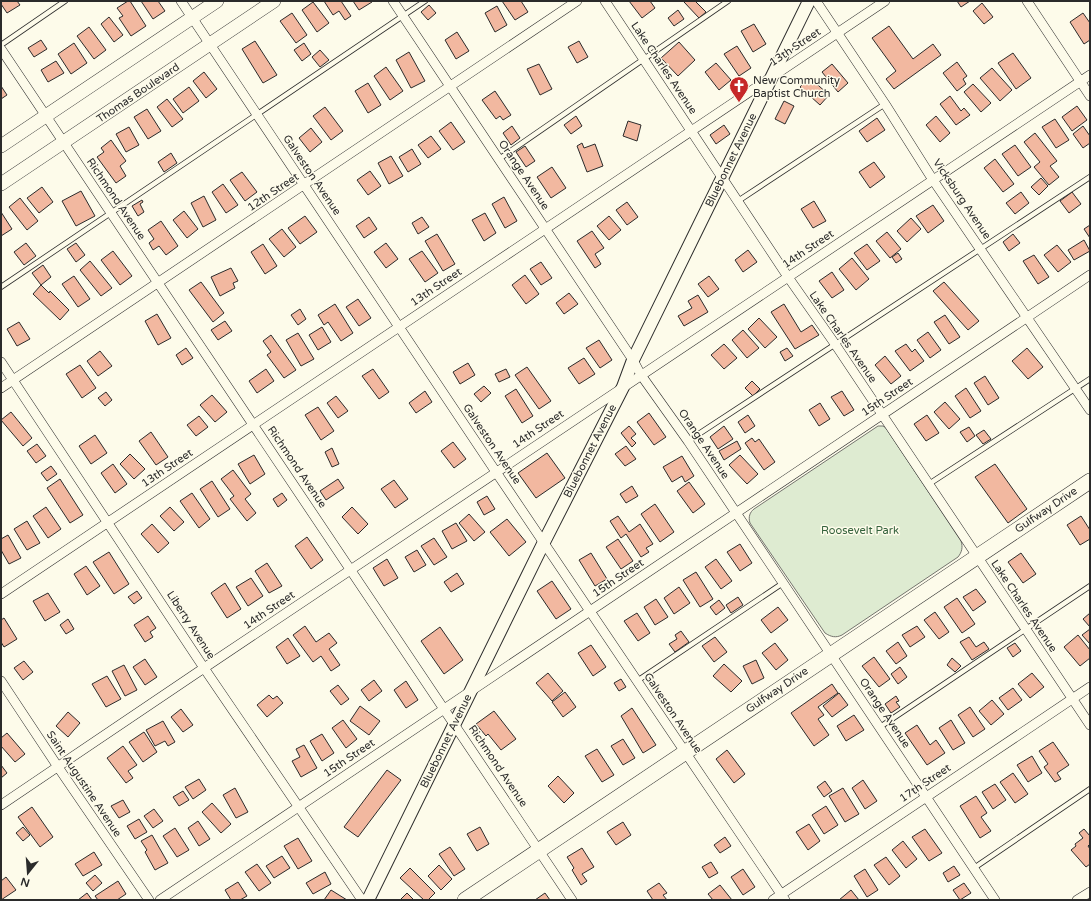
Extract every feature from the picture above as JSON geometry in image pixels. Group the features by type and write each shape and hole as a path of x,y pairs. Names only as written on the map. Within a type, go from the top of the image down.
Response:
{"main road":[{"path":"1,146 217,1"},
{"name":"Thomas Boulevard","path":"1,184 274,1"},
{"name":"Gulfway Drive","path":"465,900 1090,480"}],"street":[{"name":"Galveston Avenue","path":"181,1 496,472 783,897"},
{"name":"Orange Avenue","path":"393,1 633,360 641,375 688,441 927,796 995,900"},
{"name":"12th Street","path":"1,388 577,1"},
{"name":"Lake Charles Avenue","path":"605,1 788,277 835,344 1090,726"},
{"name":"Bluebonnet Avenue","path":"368,900 544,542 623,387 633,360 809,1"},
{"name":"Vicksburg Avenue","path":"816,1 885,104 933,180 981,248 1090,410"},
{"name":"13th Street","path":"1,594 885,1"},
{"path":"1027,1 1090,96"},
{"name":"Richmond Avenue","path":"1,48 445,708 572,900"},
{"name":"14th Street","path":"1,805 1090,75"},
{"name":"15th Street","path":"160,900 1090,275"},
{"name":"Liberty Avenue","path":"1,362 204,668 362,900"},
{"name":"Saint Augustine Avenue","path":"1,681 149,900"},
{"name":"17th Street","path":"773,900 783,897 927,796 1090,687"},
{"path":"1077,900 1090,892"}],"lane":[{"path":"1,45 65,1"},
{"path":"1,287 110,212 425,1"},
{"path":"499,159 728,1"},
{"path":"738,202 885,104"},
{"path":"688,441 1090,177"},
{"path":"929,484 1090,380"},
{"path":"637,681 783,583"},
{"path":"880,727 1090,586"},
{"path":"974,868 1090,789"}],"green space":[{"name":"Roosevelt Park","path":"878,426 883,426 886,428 961,541 962,549 958,557 842,635 838,637 831,636 825,633 750,523 749,517 750,513 754,509"}],"building":[{"path":"1,1 17,1 20,5 7,13 1,4"},
{"path":"130,1 146,26 131,36 119,18 123,16 117,8"},
{"path":"141,1 158,1 165,11 153,19"},
{"path":"324,1 341,1 351,16 345,20 339,11 333,15"},
{"path":"353,1 371,1 372,2 359,10"},
{"path":"502,1 521,1 528,12 515,20"},
{"path":"629,1 650,1 655,8 642,18"},
{"path":"695,1 706,12 699,18 684,2"},
{"path":"957,1 970,1 961,7"},
{"path":"313,2 329,23 317,32 302,10"},
{"path":"982,3 993,17 984,24 973,11"},
{"path":"429,5 436,13 428,20 421,12"},
{"path":"497,6 507,25 495,32 485,13"},
{"path":"678,10 684,19 674,26 668,18"},
{"path":"292,13 307,35 296,43 280,21"},
{"path":"1083,13 1090,23 1090,40 1084,44 1070,22"},
{"path":"109,17 123,35 114,42 101,24"},
{"path":"754,24 766,44 753,52 741,31"},
{"path":"889,26 913,59 933,44 941,55 894,89 886,79 896,71 872,38"},
{"path":"89,27 106,50 94,59 77,36"},
{"path":"457,32 469,51 456,59 445,40"},
{"path":"41,40 47,49 34,57 28,48"},
{"path":"255,41 277,75 263,83 242,49"},
{"path":"579,41 588,57 577,63 568,47"},
{"path":"679,42 695,60 678,76 661,58"},
{"path":"74,43 87,63 71,74 58,54"},
{"path":"304,43 311,54 302,61 294,50"},
{"path":"737,46 751,68 739,76 724,54"},
{"path":"320,50 329,60 320,67 312,57"},
{"path":"409,52 425,81 411,88 396,60"},
{"path":"1013,53 1031,78 1016,89 998,63"},
{"path":"56,61 64,73 48,82 41,70"},
{"path":"957,62 967,76 963,79 966,84 957,91 943,73"},
{"path":"716,63 731,80 719,90 705,72"},
{"path":"539,64 552,89 540,95 527,69"},
{"path":"832,64 848,83 838,92 822,72"},
{"path":"386,67 403,91 390,100 374,76"},
{"path":"992,68 1012,90 1000,101 980,78"},
{"path":"204,72 217,89 206,98 193,81"},
{"path":"809,77 829,95 820,105 800,87"},
{"path":"368,83 381,105 368,113 355,91"},
{"path":"973,84 991,103 981,112 964,92"},
{"path":"1,86 7,95 1,99"},
{"path":"189,87 199,101 183,113 173,99"},
{"path":"495,91 511,115 503,120 500,116 496,119 482,100"},
{"path":"950,96 961,111 964,108 970,115 956,125 940,104"},
{"path":"167,99 183,119 172,127 157,107"},
{"path":"784,101 794,106 785,124 775,119"},
{"path":"1077,106 1087,120 1072,131 1062,117"},
{"path":"325,107 343,131 331,140 313,116"},
{"path":"147,109 161,131 148,139 134,117"},
{"path":"576,116 582,126 571,134 564,125"},
{"path":"936,116 950,133 940,142 926,125"},
{"path":"877,118 885,130 867,142 859,131"},
{"path":"1055,119 1069,140 1056,148 1042,127"},
{"path":"628,121 641,125 637,141 623,136"},
{"path":"451,122 465,142 453,150 439,131"},
{"path":"724,125 730,134 716,144 710,135"},
{"path":"512,126 520,138 511,145 503,133"},
{"path":"1083,126 1090,136 1090,143 1083,148 1073,134"},
{"path":"129,127 139,145 126,152 116,134"},
{"path":"311,128 322,142 310,152 299,138"},
{"path":"1035,133 1057,161 1050,166 1059,177 1049,185 1034,167 1040,162 1024,142"},
{"path":"431,136 441,149 428,158 418,145"},
{"path":"111,140 126,161 120,166 126,176 116,183 97,157 104,152 101,148"},
{"path":"582,143 584,148 595,144 603,166 587,172 577,146"},
{"path":"1015,145 1031,167 1018,176 1002,154"},
{"path":"525,146 535,161 526,167 516,152"},
{"path":"412,149 421,164 408,172 399,157"},
{"path":"171,153 177,163 164,172 158,162"},
{"path":"391,156 403,176 389,184 378,163"},
{"path":"995,159 1014,184 1003,192 984,168"},
{"path":"874,162 885,177 870,188 859,172"},
{"path":"552,167 566,188 551,198 537,177"},
{"path":"370,171 381,186 368,195 357,180"},
{"path":"242,172 257,192 245,201 230,180"},
{"path":"1041,178 1048,186 1039,195 1031,187"},
{"path":"223,184 238,205 226,213 212,192"},
{"path":"42,187 53,202 39,213 27,198"},
{"path":"81,191 95,216 76,226 62,201"},
{"path":"1021,192 1029,203 1015,214 1006,203"},
{"path":"1072,192 1081,204 1069,213 1060,201"},
{"path":"204,196 216,220 203,227 191,203"},
{"path":"504,197 517,221 505,228 492,204"},
{"path":"20,198 38,221 27,230 9,207"},
{"path":"142,200 143,202 140,204 144,212 138,216 132,206"},
{"path":"814,201 826,221 813,228 801,209"},
{"path":"627,202 638,217 627,225 616,210"},
{"path":"933,205 944,221 928,233 916,216"},
{"path":"184,211 198,229 187,238 173,220"},
{"path":"1,212 12,229 1,236"},
{"path":"485,213 496,233 484,241 472,220"},
{"path":"305,216 317,232 300,244 288,228"},
{"path":"609,216 621,230 609,240 597,226"},
{"path":"369,217 377,229 364,238 356,226"},
{"path":"422,217 429,227 418,234 412,223"},
{"path":"911,218 921,229 907,242 897,231"},
{"path":"161,221 178,246 166,255 159,246 153,250 149,243 154,239 148,230"},
{"path":"1090,225 1090,238 1084,229"},
{"path":"282,229 296,247 284,257 269,239"},
{"path":"592,231 604,248 595,254 601,264 595,268 577,241"},
{"path":"887,232 901,249 890,258 876,241"},
{"path":"437,234 455,264 443,271 425,241"},
{"path":"1013,234 1020,243 1009,251 1003,242"},
{"path":"1084,240 1090,251 1074,260 1068,250"},
{"path":"26,243 36,256 24,265 14,252"},
{"path":"76,243 85,255 76,262 67,249"},
{"path":"386,243 398,259 386,268 374,252"},
{"path":"263,244 277,266 265,274 251,252"},
{"path":"867,244 880,261 867,270 854,253"},
{"path":"1057,245 1071,262 1058,272 1044,255"},
{"path":"748,250 757,262 743,272 735,260"},
{"path":"113,251 132,276 120,285 101,260"},
{"path":"422,251 438,273 425,282 409,259"},
{"path":"898,253 902,259 896,263 892,257"},
{"path":"1034,255 1049,277 1038,284 1023,261"},
{"path":"852,258 869,279 856,290 839,269"},
{"path":"90,261 112,288 101,296 80,270"},
{"path":"541,262 552,278 541,285 530,269"},
{"path":"43,265 51,277 41,285 32,273"},
{"path":"231,268 238,281 233,283 235,288 220,296 211,277"},
{"path":"832,272 844,290 832,298 819,281"},
{"path":"525,275 539,294 526,304 512,285"},
{"path":"74,276 90,299 78,307 62,284"},
{"path":"709,276 719,289 708,297 698,284"},
{"path":"201,282 224,313 213,322 189,290"},
{"path":"944,282 979,321 968,330 933,291"},
{"path":"41,285 49,293 50,291 69,310 60,320 33,294"},
{"path":"569,293 578,304 564,314 556,303"},
{"path":"698,295 708,312 684,326 678,316 692,308 688,301"},
{"path":"358,299 371,318 359,326 346,307"},
{"path":"335,304 353,333 341,341 328,322 324,325 318,315"},
{"path":"784,304 801,332 812,325 819,335 795,349 771,312"},
{"path":"300,309 306,319 298,325 291,315"},
{"path":"157,314 171,338 158,345 145,321"},
{"path":"945,315 960,337 949,344 934,322"},
{"path":"759,318 777,337 765,348 748,329"},
{"path":"225,321 232,331 218,340 211,330"},
{"path":"19,322 30,339 17,346 7,329"},
{"path":"322,327 331,342 318,350 309,335"},
{"path":"743,330 759,348 747,358 732,340"},
{"path":"928,332 941,350 930,358 917,340"},
{"path":"298,333 314,359 301,366 286,340"},
{"path":"271,335 296,370 284,378 267,355 271,352 263,341"},
{"path":"599,340 612,360 600,368 586,348"},
{"path":"724,344 737,358 724,369 711,355"},
{"path":"906,344 912,352 915,349 924,361 910,371 895,351"},
{"path":"186,348 193,358 182,365 176,355"},
{"path":"787,348 793,356 785,361 780,352"},
{"path":"1027,348 1043,367 1028,379 1012,361"},
{"path":"100,351 112,366 98,376 87,361"},
{"path":"885,356 901,376 891,384 875,365"},
{"path":"584,358 595,374 579,384 568,368"},
{"path":"468,363 475,375 460,384 453,372"},
{"path":"80,365 96,388 82,398 66,374"},
{"path":"527,367 551,401 539,409 515,375"},
{"path":"266,369 274,381 257,393 249,381"},
{"path":"373,369 389,392 379,399 362,376"},
{"path":"506,369 510,377 499,382 495,374"},
{"path":"985,376 999,398 988,405 974,383"},
{"path":"752,381 760,389 753,396 745,388"},
{"path":"484,386 491,393 481,402 474,394"},
{"path":"966,388 981,411 970,418 955,396"},
{"path":"516,389 533,416 522,423 505,396"},
{"path":"425,391 432,402 416,413 409,403"},
{"path":"842,391 854,410 844,416 831,397"},
{"path":"106,392 112,400 105,406 98,398"},
{"path":"212,395 227,412 215,422 200,405"},
{"path":"336,396 348,411 338,418 327,403"},
{"path":"945,402 960,419 949,429 934,412"},
{"path":"820,403 830,419 819,426 809,410"},
{"path":"318,407 334,431 321,440 305,415"},
{"path":"11,412 32,438 23,446 1,420"},
{"path":"649,413 666,437 654,445 637,422"},
{"path":"748,415 755,426 745,433 738,422"},
{"path":"927,415 939,433 926,441 914,424"},
{"path":"199,416 208,427 196,436 187,425"},
{"path":"629,426 636,434 631,438 636,443 632,447 621,433"},
{"path":"724,426 733,439 718,449 710,437"},
{"path":"969,427 975,436 967,442 960,432"},
{"path":"984,430 991,439 983,444 976,435"},
{"path":"151,432 168,457 156,465 139,441"},
{"path":"95,435 107,453 91,464 79,446"},
{"path":"752,438 755,442 759,439 775,462 764,470 745,443"},
{"path":"737,441 741,449 724,460 719,451"},
{"path":"453,442 466,459 454,468 441,451"},
{"path":"37,444 46,456 36,463 27,451"},
{"path":"626,446 636,459 625,466 615,454"},
{"path":"332,448 339,464 332,467 325,452"},
{"path":"547,453 565,478 536,498 518,473"},
{"path":"130,454 145,469 134,479 120,464"},
{"path":"254,455 265,474 250,484 238,464"},
{"path":"740,455 758,474 747,484 729,465"},
{"path":"682,456 694,476 685,482 682,476 672,482 663,467"},
{"path":"113,464 127,484 115,493 101,473"},
{"path":"995,464 1027,509 1008,523 975,477"},
{"path":"51,466 57,474 47,481 41,473"},
{"path":"233,470 251,494 245,499 256,513 247,521 230,499 234,496 221,479"},
{"path":"60,479 83,515 70,523 47,488"},
{"path":"338,479 344,488 326,500 320,491"},
{"path":"394,480 408,499 395,508 381,489"},
{"path":"212,481 230,509 218,517 200,489"},
{"path":"689,482 705,504 693,513 677,491"},
{"path":"632,486 638,496 626,503 620,494"},
{"path":"192,493 210,519 199,528 180,501"},
{"path":"282,493 287,500 278,507 273,499"},
{"path":"487,496 495,509 484,515 477,502"},
{"path":"655,504 674,532 660,542 641,514"},
{"path":"46,507 61,529 48,538 33,516"},
{"path":"170,507 184,522 174,531 160,516"},
{"path":"352,507 368,524 358,534 342,517"},
{"path":"469,514 485,532 474,541 459,523"},
{"path":"618,516 629,532 640,524 653,544 646,548 649,552 641,557 626,534 621,538 610,521"},
{"path":"1081,516 1090,530 1090,539 1080,545 1067,525"},
{"path":"507,519 526,542 509,556 490,532"},
{"path":"27,521 40,543 27,550 14,529"},
{"path":"456,523 467,541 452,549 442,531"},
{"path":"152,524 169,543 158,553 141,534"},
{"path":"8,535 21,558 9,564 1,550 1,539"},
{"path":"307,537 323,560 311,569 295,546"},
{"path":"434,538 447,557 434,565 421,546"},
{"path":"618,539 633,561 621,569 606,547"},
{"path":"740,544 752,563 740,571 727,552"},
{"path":"417,550 426,565 414,572 405,557"},
{"path":"109,552 129,584 114,594 93,562"},
{"path":"591,553 607,579 595,586 579,560"},
{"path":"1021,553 1036,574 1023,583 1008,562"},
{"path":"387,559 398,578 384,586 373,568"},
{"path":"716,559 732,581 721,589 705,567"},
{"path":"267,563 282,586 269,593 255,571"},
{"path":"86,566 100,586 87,595 74,574"},
{"path":"696,572 713,599 700,607 683,580"},
{"path":"457,573 464,584 451,592 444,582"},
{"path":"251,578 263,596 248,606 236,587"},
{"path":"552,581 571,609 556,619 537,591"},
{"path":"225,583 241,609 227,618 211,593"},
{"path":"679,587 690,603 674,614 664,598"},
{"path":"976,589 986,602 973,611 963,597"},
{"path":"137,591 142,598 134,604 128,597"},
{"path":"48,593 60,612 45,621 33,601"},
{"path":"738,597 743,605 731,613 726,605"},
{"path":"957,598 975,624 962,633 944,607"},
{"path":"656,599 668,617 655,625 644,607"},
{"path":"719,600 725,608 716,615 710,607"},
{"path":"778,607 788,620 771,633 761,620"},
{"path":"935,612 949,632 939,639 924,620"},
{"path":"637,613 650,633 638,641 624,621"},
{"path":"1090,613 1090,627 1083,619"},
{"path":"148,616 156,628 150,632 153,637 145,642 134,625"},
{"path":"4,618 17,639 4,647 1,642 1,620"},
{"path":"68,619 74,629 66,634 60,625"},
{"path":"305,626 316,642 329,633 337,643 329,649 340,665 331,671 321,656 313,662 293,635"},
{"path":"917,626 925,637 910,647 902,635"},
{"path":"440,627 463,660 444,674 421,641"},
{"path":"1090,629 1090,644 1082,635"},
{"path":"681,631 689,642 675,652 669,644 677,639 675,635"},
{"path":"1078,635 1090,650 1090,658 1080,666 1064,647"},
{"path":"715,637 727,652 714,662 702,646"},
{"path":"969,637 976,647 984,642 989,649 972,660 960,642"},
{"path":"288,638 300,656 287,664 276,647"},
{"path":"898,642 907,656 896,664 886,651"},
{"path":"775,643 788,660 776,670 762,653"},
{"path":"1015,643 1021,651 1013,657 1007,648"},
{"path":"591,645 606,667 593,676 578,653"},
{"path":"874,657 890,679 879,687 862,666"},
{"path":"952,658 961,666 955,672 947,665"},
{"path":"145,659 157,677 145,685 133,667"},
{"path":"756,660 764,678 752,684 743,666"},
{"path":"24,661 33,672 23,680 14,668"},
{"path":"724,664 742,681 731,692 713,676"},
{"path":"124,665 137,690 125,696 112,671"},
{"path":"900,667 907,677 898,684 891,674"},
{"path":"548,673 563,691 552,701 536,683"},
{"path":"1032,673 1044,687 1030,698 1018,684"},
{"path":"107,676 121,699 106,707 92,684"},
{"path":"621,679 626,687 619,691 614,683"},
{"path":"374,680 382,691 369,701 361,690"},
{"path":"406,681 418,700 406,708 394,690"},
{"path":"832,684 838,693 818,707 824,715 818,719 829,735 814,746 791,713"},
{"path":"338,685 349,699 341,705 330,691"},
{"path":"1013,688 1022,700 1008,710 999,698"},
{"path":"565,692 576,707 563,717 552,702"},
{"path":"839,693 848,705 832,717 823,706"},
{"path":"269,695 273,699 277,696 283,703 267,717 257,705"},
{"path":"896,696 899,701 896,702 900,707 891,713 885,704"},
{"path":"992,700 1004,714 991,725 979,711"},
{"path":"360,706 380,721 369,735 350,721"},
{"path":"970,707 985,729 973,737 958,715"},
{"path":"632,708 656,745 643,753 621,716"},
{"path":"181,709 193,725 183,732 171,717"},
{"path":"494,711 516,739 501,750 488,734 486,736 476,724"},
{"path":"68,712 80,723 68,737 56,726"},
{"path":"854,715 864,730 846,741 837,726"},
{"path":"343,720 357,739 346,748 332,728"},
{"path":"951,720 965,743 953,750 939,728"},
{"path":"163,721 175,742 168,746 165,741 155,746 146,730"},
{"path":"917,725 930,745 936,740 945,753 927,765 905,733"},
{"path":"144,732 157,752 143,762 129,742"},
{"path":"7,733 25,754 15,762 1,746 1,738"},
{"path":"322,734 334,753 322,761 310,741"},
{"path":"623,739 635,758 623,765 611,746"},
{"path":"1053,742 1069,765 1057,773 1061,779 1055,782 1044,767 1048,764 1039,751"},
{"path":"304,745 317,768 301,777 292,761 300,757 296,749"},
{"path":"123,746 137,765 128,771 133,778 126,783 107,758"},
{"path":"597,749 614,775 602,782 585,756"},
{"path":"727,750 745,774 734,783 716,759"},
{"path":"1032,756 1042,773 1028,782 1017,765"},
{"path":"1,765 7,773 1,778"},
{"path":"387,770 401,780 358,837 344,827"},
{"path":"1013,773 1028,794 1015,803 1000,782"},
{"path":"558,776 574,793 564,803 548,786"},
{"path":"199,779 206,790 193,799 185,787"},
{"path":"863,780 877,801 865,809 852,788"},
{"path":"825,781 832,791 824,797 817,787"},
{"path":"995,784 1006,800 993,809 982,792"},
{"path":"235,788 248,812 236,818 223,795"},
{"path":"843,788 859,814 845,822 829,796"},
{"path":"183,791 189,800 179,806 173,797"},
{"path":"976,796 987,813 981,817 991,831 980,838 960,806"},
{"path":"123,800 130,812 119,818 111,806"},
{"path":"212,803 231,824 221,833 202,812"},
{"path":"826,806 838,825 824,834 812,815"},
{"path":"32,807 53,837 40,847 18,817"},
{"path":"154,809 163,821 153,828 144,816"},
{"path":"139,819 147,832 135,839 127,826"},
{"path":"198,821 210,839 199,846 188,828"},
{"path":"623,822 631,835 616,845 607,832"},
{"path":"809,824 820,841 808,850 796,832"},
{"path":"23,827 30,835 23,841 16,833"},
{"path":"480,827 489,844 477,851 467,834"},
{"path":"175,828 189,850 177,857 163,836"},
{"path":"925,829 942,853 929,861 912,837"},
{"path":"1084,829 1090,836 1090,844 1088,846 1090,849 1090,864 1086,867 1071,850 1076,846 1075,844 1083,838 1079,833"},
{"path":"152,835 168,863 155,870 145,852 147,850 141,841"},
{"path":"725,837 731,846 720,853 714,845"},
{"path":"298,838 312,861 298,869 284,846"},
{"path":"903,841 917,859 906,868 892,850"},
{"path":"450,847 465,869 454,876 439,854"},
{"path":"582,848 594,867 582,874 587,881 581,885 572,870 574,868 567,857"},
{"path":"94,852 102,865 83,876 75,864"},
{"path":"282,856 290,868 274,878 266,866"},
{"path":"886,857 900,876 889,885 874,865"},
{"path":"711,862 718,873 709,878 702,867"},
{"path":"257,864 271,883 259,891 245,872"},
{"path":"439,865 452,879 441,890 428,876"},
{"path":"954,866 960,875 948,882 943,873"},
{"path":"410,868 435,893 428,900 424,900 400,878"},
{"path":"743,869 755,887 743,895 731,877"},
{"path":"865,869 878,890 867,897 854,876"},
{"path":"325,872 331,884 313,894 306,883"},
{"path":"95,875 102,883 93,891 86,883"},
{"path":"6,877 16,890 1,900 1,881"},
{"path":"118,881 126,894 117,900 98,900 95,896"},
{"path":"238,882 247,896 240,900 231,900 225,890"},
{"path":"659,883 667,893 663,895 667,900 653,900 647,891"},
{"path":"964,883 971,893 960,900 953,890"},
{"path":"720,885 732,900 713,900 708,894"},
{"path":"331,890 347,900 324,900"},
{"path":"851,890 859,900 839,900"},
{"path":"87,893 92,900 78,900"},
{"path":"407,893 414,900 400,900"},
{"path":"545,893 550,900 535,900"}],"place":[{"name":"New Community Baptist Church","path":"739,103"}]}
